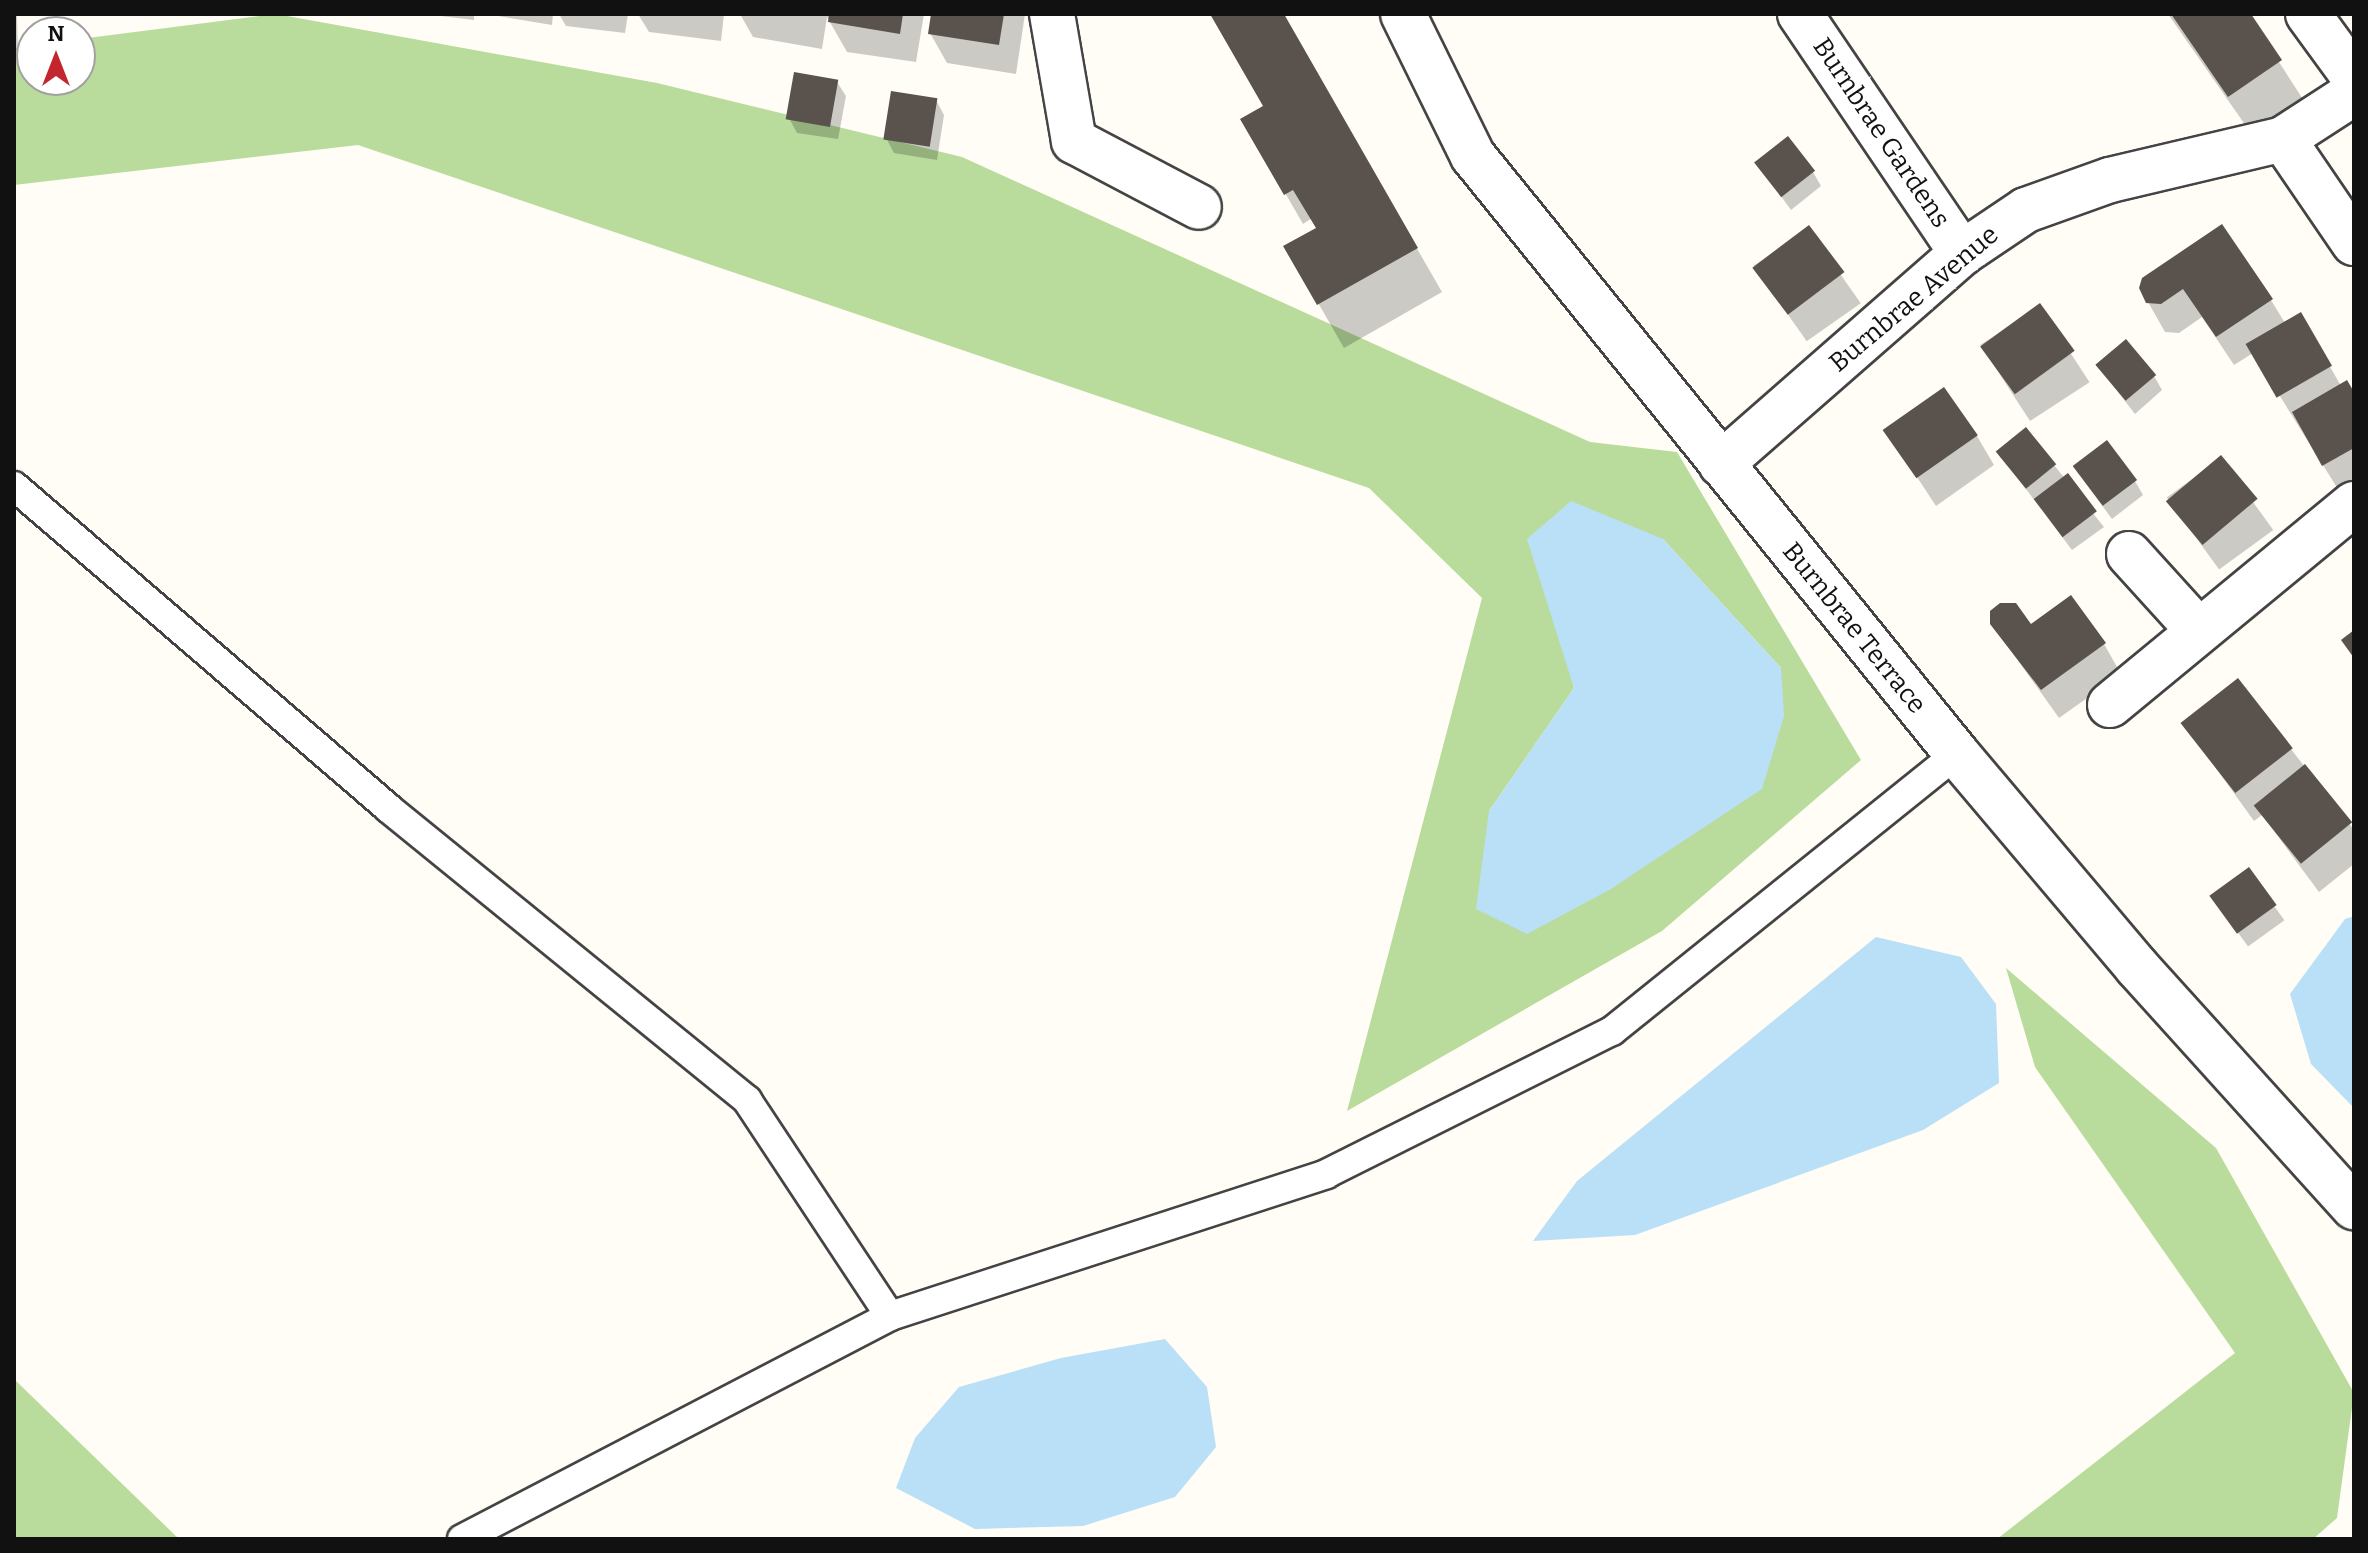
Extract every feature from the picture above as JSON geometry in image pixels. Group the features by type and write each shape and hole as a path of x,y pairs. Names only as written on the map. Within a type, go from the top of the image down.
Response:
{"street":[{"path":"1052,14 1074,141 1199,207"},
{"name":"Burnbrae Terrace","path":"1403,14 1473,156 1957,754 2137,967 2354,1207"},
{"name":"Burnbrae Gardens","path":"1800,14 1962,253"},
{"path":"2308,14 2354,77"},
{"name":"Burnbrae Avenue","path":"1721,464 1962,253 2026,210 2068,195 2283,139 2354,93"},
{"path":"2283,139 2354,243"},
{"path":"2110,705 2354,504"},
{"path":"2129,554 2198,630"}],"lane":[{"path":"15,487 388,808 747,1100 890,1316"},
{"path":"462,1539 890,1316 1326,1174 1612,1031 1957,754"}],"green space":[{"path":"276,14 657,83 962,157 1590,442 1677,452 1861,760 1662,931 1347,1111 1482,598 1369,488 358,145 14,185 14,48 16,96 96,96 96,37","holes":["1663,539 1781,668 1676,843 1609,890 1489,811 1574,688 1555,615"]},
{"path":"2006,968 2216,1148 2354,1393 2337,1518 2313,1539 1997,1539 2235,1353 2035,1067"},
{"path":"14,1379 179,1539 14,1539"}],"water":[{"path":"1571,501 1663,539 1781,668 1784,716 1762,789 1609,890 1527,934 1476,909 1489,811 1574,688 1527,539"},
{"path":"2354,916 2354,1108 2311,1064 2290,994 2345,919"},
{"path":"1876,937 1961,957 1996,1004 1999,1083 1923,1130 1635,1235 1533,1241 1577,1181"},
{"path":"1165,1339 1207,1387 1216,1447 1175,1497 1083,1526 975,1529 896,1488 915,1438 959,1387 1061,1358"}],"building":[{"path":"829,14 903,14 900,34 828,22"},
{"path":"931,14 1004,14 999,45 928,34"},
{"path":"1210,14 1284,14 1418,248 1317,305 1283,246 1316,228 1293,190 1284,195 1240,119 1263,106"},
{"path":"2171,14 2251,14 2282,60 2228,97"},
{"path":"794,72 838,80 830,127 786,119"},
{"path":"891,91 937,98 930,147 883,139"},
{"path":"1788,136 1815,171 1781,197 1754,162"},
{"path":"2222,224 2273,299 2216,337 2183,289 2161,304 2146,303 2139,288 2142,278"},
{"path":"1809,225 1845,272 1788,315 1752,268"},
{"path":"2040,303 2075,351 2015,394 1980,346"},
{"path":"2301,312 2332,366 2277,398 2246,344"},
{"path":"2126,339 2156,375 2126,401 2095,365"},
{"path":"2347,380 2354,392 2354,448 2322,466 2292,412"},
{"path":"1944,387 1978,435 1916,478 1883,430"},
{"path":"2026,427 2056,464 2026,489 1996,452"},
{"path":"2107,440 2137,480 2103,506 2073,466"},
{"path":"2221,455 2258,499 2202,545 2166,501"},
{"path":"2068,473 2097,511 2063,537 2034,499"},
{"path":"2071,595 2106,643 2041,690 1990,624 1990,611 2000,603 2016,603 2031,624"},
{"path":"2354,630 2354,658 2341,640"},
{"path":"2238,678 2293,748 2235,793 2180,723"},
{"path":"2305,764 2352,822 2301,864 2254,806"},
{"path":"2249,867 2277,905 2237,934 2209,896"}]}
